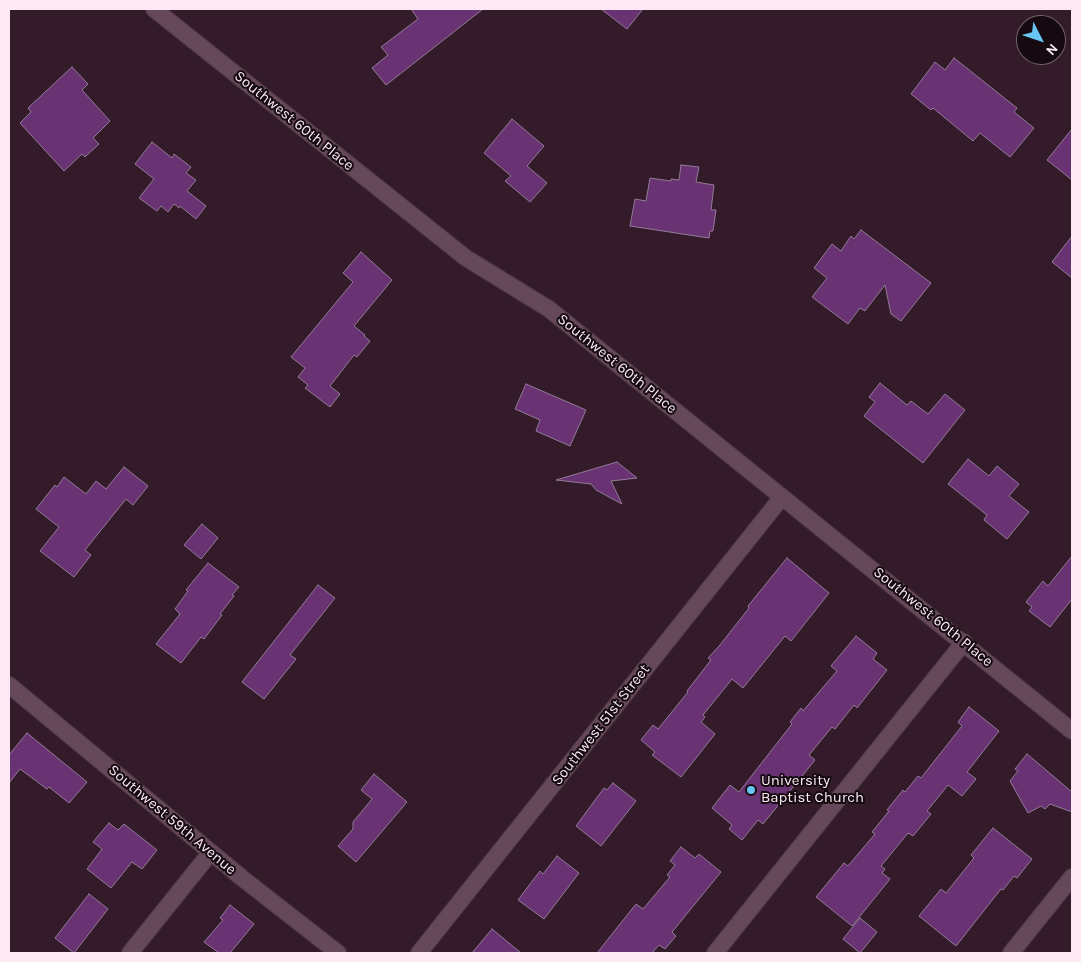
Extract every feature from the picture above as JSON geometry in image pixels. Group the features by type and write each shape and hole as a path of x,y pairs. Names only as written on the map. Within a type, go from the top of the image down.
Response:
{"street":[{"name":"Southwest 60th Place","path":"154,9 466,258 549,309 1072,731"},
{"name":"Southwest 51st Street","path":"419,953 782,497"},
{"path":"715,953 964,642"},
{"name":"Southwest 59th Avenue","path":"9,685 274,904 338,953"},
{"path":"130,953 211,852"},
{"path":"1012,953 1072,877"}],"building":[{"path":"411,9 483,9 386,85 372,68 388,55 381,47 418,19"},
{"path":"601,9 643,9 627,29"},
{"path":"954,58 1017,108 1014,112 1034,128 1010,157 980,133 973,141 933,108 931,110 911,94 935,62 945,70"},
{"path":"72,67 88,84 82,90 110,121 93,138 99,144 85,157 82,154 64,171 20,123 31,112 28,108"},
{"path":"512,119 544,146 527,166 547,183 530,202 505,181 511,176 484,153"},
{"path":"1072,129 1072,180 1047,160"},
{"path":"152,142 172,158 174,154 191,167 186,173 196,180 187,191 206,206 196,219 180,206 179,208 174,204 168,212 161,206 157,211 139,198 154,179 135,164"},
{"path":"681,165 699,167 696,182 714,185 711,210 716,210 713,231 710,231 709,238 630,226 635,199 646,201 650,178 671,181 671,179 679,180"},
{"path":"861,230 931,283 901,321 891,314 885,285 865,311 860,308 848,324 812,297 827,278 814,268 832,244 841,251 851,236 854,239"},
{"path":"1072,236 1072,278 1052,262"},
{"path":"361,252 392,280 354,326 370,341 357,357 354,355 330,386 340,394 330,407 305,388 308,385 298,377 305,368 291,357 353,282 343,273"},
{"path":"880,383 907,405 911,401 928,414 945,394 965,410 923,463 864,416 875,402 869,397"},
{"path":"526,384 586,410 570,446 536,431 540,420 515,409"},
{"path":"968,459 989,476 997,466 1019,484 1009,496 1029,512 1007,539 984,520 987,515 948,484"},
{"path":"617,462 637,478 611,481 622,504 596,490 591,484 556,480"},
{"path":"124,467 148,486 133,505 126,499 85,550 91,555 74,577 40,551 59,527 36,509 55,485 57,487 64,477 86,494 96,481 106,489"},
{"path":"202,524 218,538 201,559 184,545"},
{"path":"1072,556 1072,599 1050,627 1029,611 1032,607 1026,602 1043,581 1048,586"},
{"path":"787,558 829,593 791,641 785,636 743,688 732,679 703,715 705,717 701,722 715,734 681,777 652,755 655,752 641,740 653,725 658,729 688,692 711,660 708,658"},
{"path":"208,563 239,587 220,614 222,615 204,639 201,637 181,663 156,644 180,614 175,609 188,591 186,590"},
{"path":"318,585 335,598 290,655 296,659 264,699 242,682"},
{"path":"856,636 877,653 873,659 887,670 857,708 854,705 835,729 832,727 809,755 815,760 763,824 758,820 742,840 729,829 732,825 712,808 730,785 739,792 792,724 790,722 801,708 803,711 837,671 831,666"},
{"path":"969,707 999,731 967,772 976,779 962,796 948,785 927,811 931,814 913,836 908,833 881,866 885,869 882,873 890,879 852,926 816,897 844,863 848,866 875,834 872,832 903,790 905,792 918,776 921,778 962,726 958,722"},
{"path":"27,733 87,782 69,803 49,787 47,789 20,769 9,783 9,755"},
{"path":"1027,754 1072,792 1072,812 1050,804 1045,809 1041,806 1028,813 1010,781 1018,771 1015,769"},
{"path":"374,774 407,802 356,862 338,846 353,829 353,822 372,799 361,790"},
{"path":"613,783 636,801 601,846 576,826 604,788 607,790"},
{"path":"109,823 118,830 124,824 157,850 142,869 132,862 111,888 87,869 102,849 93,842"},
{"path":"993,828 1032,859 1017,878 1014,876 1003,890 1001,889 956,946 919,916 941,889 946,893 974,858 971,855"},
{"path":"681,847 695,858 699,854 721,872 672,932 676,936 665,949 659,945 652,953 597,953 636,904 643,909 670,877 667,875 675,865 670,861"},
{"path":"557,856 579,873 544,919 518,900 540,871 543,874"},
{"path":"89,894 108,909 74,953 55,938"},
{"path":"230,905 254,924 230,953 219,953 204,942 223,920 220,918"},
{"path":"860,918 877,932 860,953 843,939"},
{"path":"492,929 521,953 472,953"}],"place":[{"name":"University Baptist Church","path":"751,790"}]}
